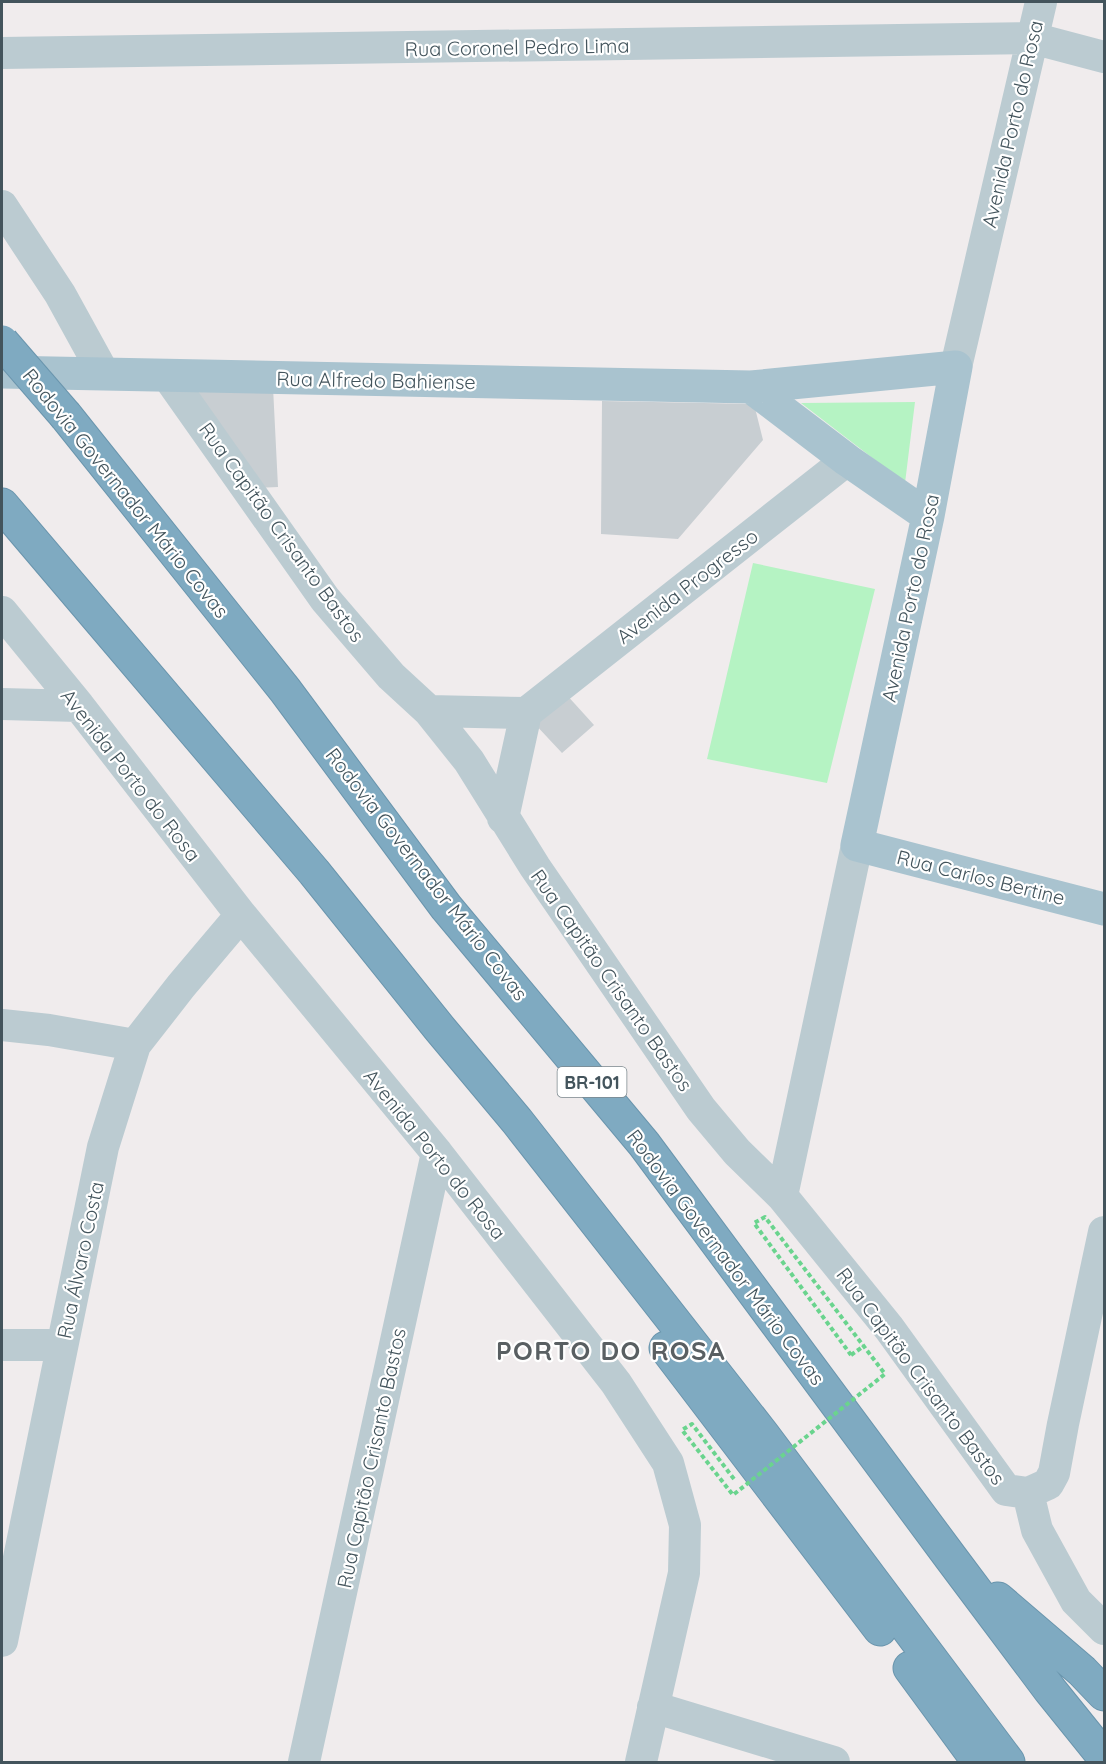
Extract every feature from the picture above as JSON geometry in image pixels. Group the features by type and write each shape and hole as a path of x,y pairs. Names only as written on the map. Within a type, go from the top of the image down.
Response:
{"highway":[{"name":"Rodovia Governador Mário Covas","path":"2,342 66,416 285,690 446,907 644,1144 1050,1690 1104,1757"},
{"path":"2,505 307,863 433,1020 518,1121 763,1435 1008,1762"},
{"path":"518,1121 589,1248 747,1476 918,1678 979,1762"},
{"path":"951,1558 1097,1682"}],"main road":[{"name":"Rua Alfredo Bahiense","path":"2,372 751,387 956,367"},
{"name":"Avenida Porto do Rosa","path":"857,845 928,516 956,367"},
{"path":"751,387 847,460 928,516"},
{"name":"Rua Carlos Bertine","path":"857,845 1104,909"}],"street":[{"name":"Avenida Porto do Rosa","path":"956,367 1041,2"},
{"name":"Rua Coronel Pedro Lima","path":"2,53 1032,38 1104,57"},
{"path":"2,207 60,294 104,374"},
{"name":"Rua Capitão Crisanto Bastos","path":"167,375 326,599 391,676 429,711 469,761 534,867 701,1109 737,1152 782,1196 897,1338 1006,1490 1028,1493 1047,1484 1054,1473 1104,1232"},
{"name":"Avenida Progresso","path":"526,713 847,460"},
{"name":"Avenida Porto do Rosa","path":"2,612 241,915 437,1153 616,1383 668,1463 686,1525 684,1573 641,1762"},
{"path":"2,704 78,706"},
{"path":"429,711 526,713 503,818"},
{"name":"Avenida Porto do Rosa","path":"782,1196 857,845"},
{"name":"Rua Álvaro Costa","path":"2,1641 103,1147 135,1045 241,915"},
{"path":"2,1025 49,1030 135,1045"},
{"name":"Rua Capitão Crisanto Bastos","path":"304,1762 437,1153"},
{"path":"2,1345 62,1346"},
{"path":"1028,1493 1037,1530 1077,1601 1104,1629"},
{"path":"653,1707 834,1762"}],"path":[{"path":"747,1476 692,1424 682,1430 733,1495 747,1476 816,1429 885,1374 765,1217 754,1223 851,1355"}],"green space":[{"path":"915,402 905,483 801,403"},
{"path":"753,563 875,589 827,783 707,759"}],"building":[{"path":"185,382 273,387 278,487 255,488"},
{"path":"602,401 754,404 763,440 678,539 601,534"},
{"path":"565,693 594,725 562,753 533,722"}],"district":[{"name":"PORTO DO ROSA","path":"611,1350"}]}
